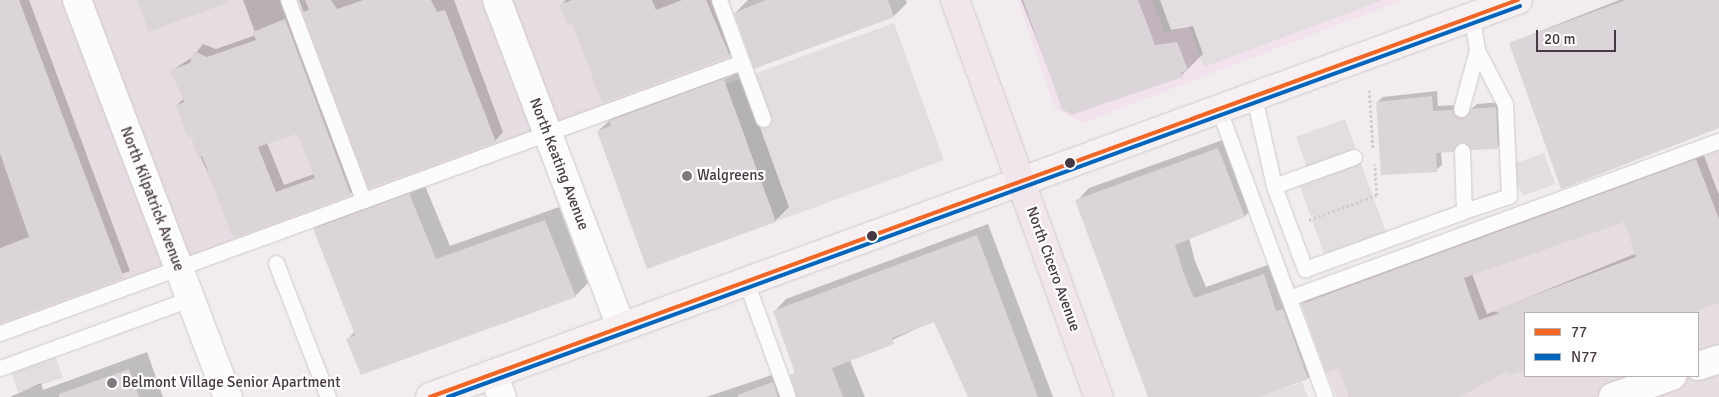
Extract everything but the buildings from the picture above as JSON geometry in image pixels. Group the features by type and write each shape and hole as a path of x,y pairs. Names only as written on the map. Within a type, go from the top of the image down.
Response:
{"main road":[{"name":"North Cicero Avenue","path":"955,0 1099,397"},
{"path":"430,397 497,386 621,327 1219,110 1478,10 1518,0"}],"street":[{"name":"North Kilpatrick Avenue","path":"77,0 228,397"},
{"name":"North Keating Avenue","path":"497,0 621,327"},
{"path":"1699,366 1719,358"},
{"path":"1613,397 1669,377"}],"lane":[{"path":"288,0 363,200"},
{"path":"719,0 763,118"},
{"path":"1461,109 1477,50 1478,10"},
{"path":"1254,97 1274,186 1305,268 1509,196 1505,104 1477,50"},
{"path":"0,333 742,62"},
{"path":"1219,110 1325,397"},
{"path":"1289,298 1719,142"},
{"path":"1462,151 1464,211"},
{"path":"1274,186 1354,158"},
{"path":"276,263 328,397"},
{"path":"746,282 788,397"},
{"path":"0,368 190,299"}],"shaded area":[{"path":"0,0 713,0 737,64 0,335"},
{"path":"1018,0 1403,0 1083,123 1055,108"},
{"path":"1152,0 1383,0 1204,67 1188,25 1165,34"},
{"path":"894,23 944,160 776,221 726,84"},
{"path":"1345,119 1386,232 1324,254 1297,178 1309,173 1296,137"},
{"path":"1719,137 1719,397 1336,397 1296,288"},
{"path":"1544,153 1555,184 1522,196 1511,165"},
{"path":"54,351 63,378 18,392 9,366"},
{"path":"1302,382 1308,397 1260,397"}],"transit line":[{"name":"77","path":"430,397 1518,0"},
{"name":"N77","path":"448,397 1520,6"}],"place":[{"name":"Walgreens","path":"687,176"},
{"name":"Belmont Village Senior Apartment","path":"112,383"}]}
